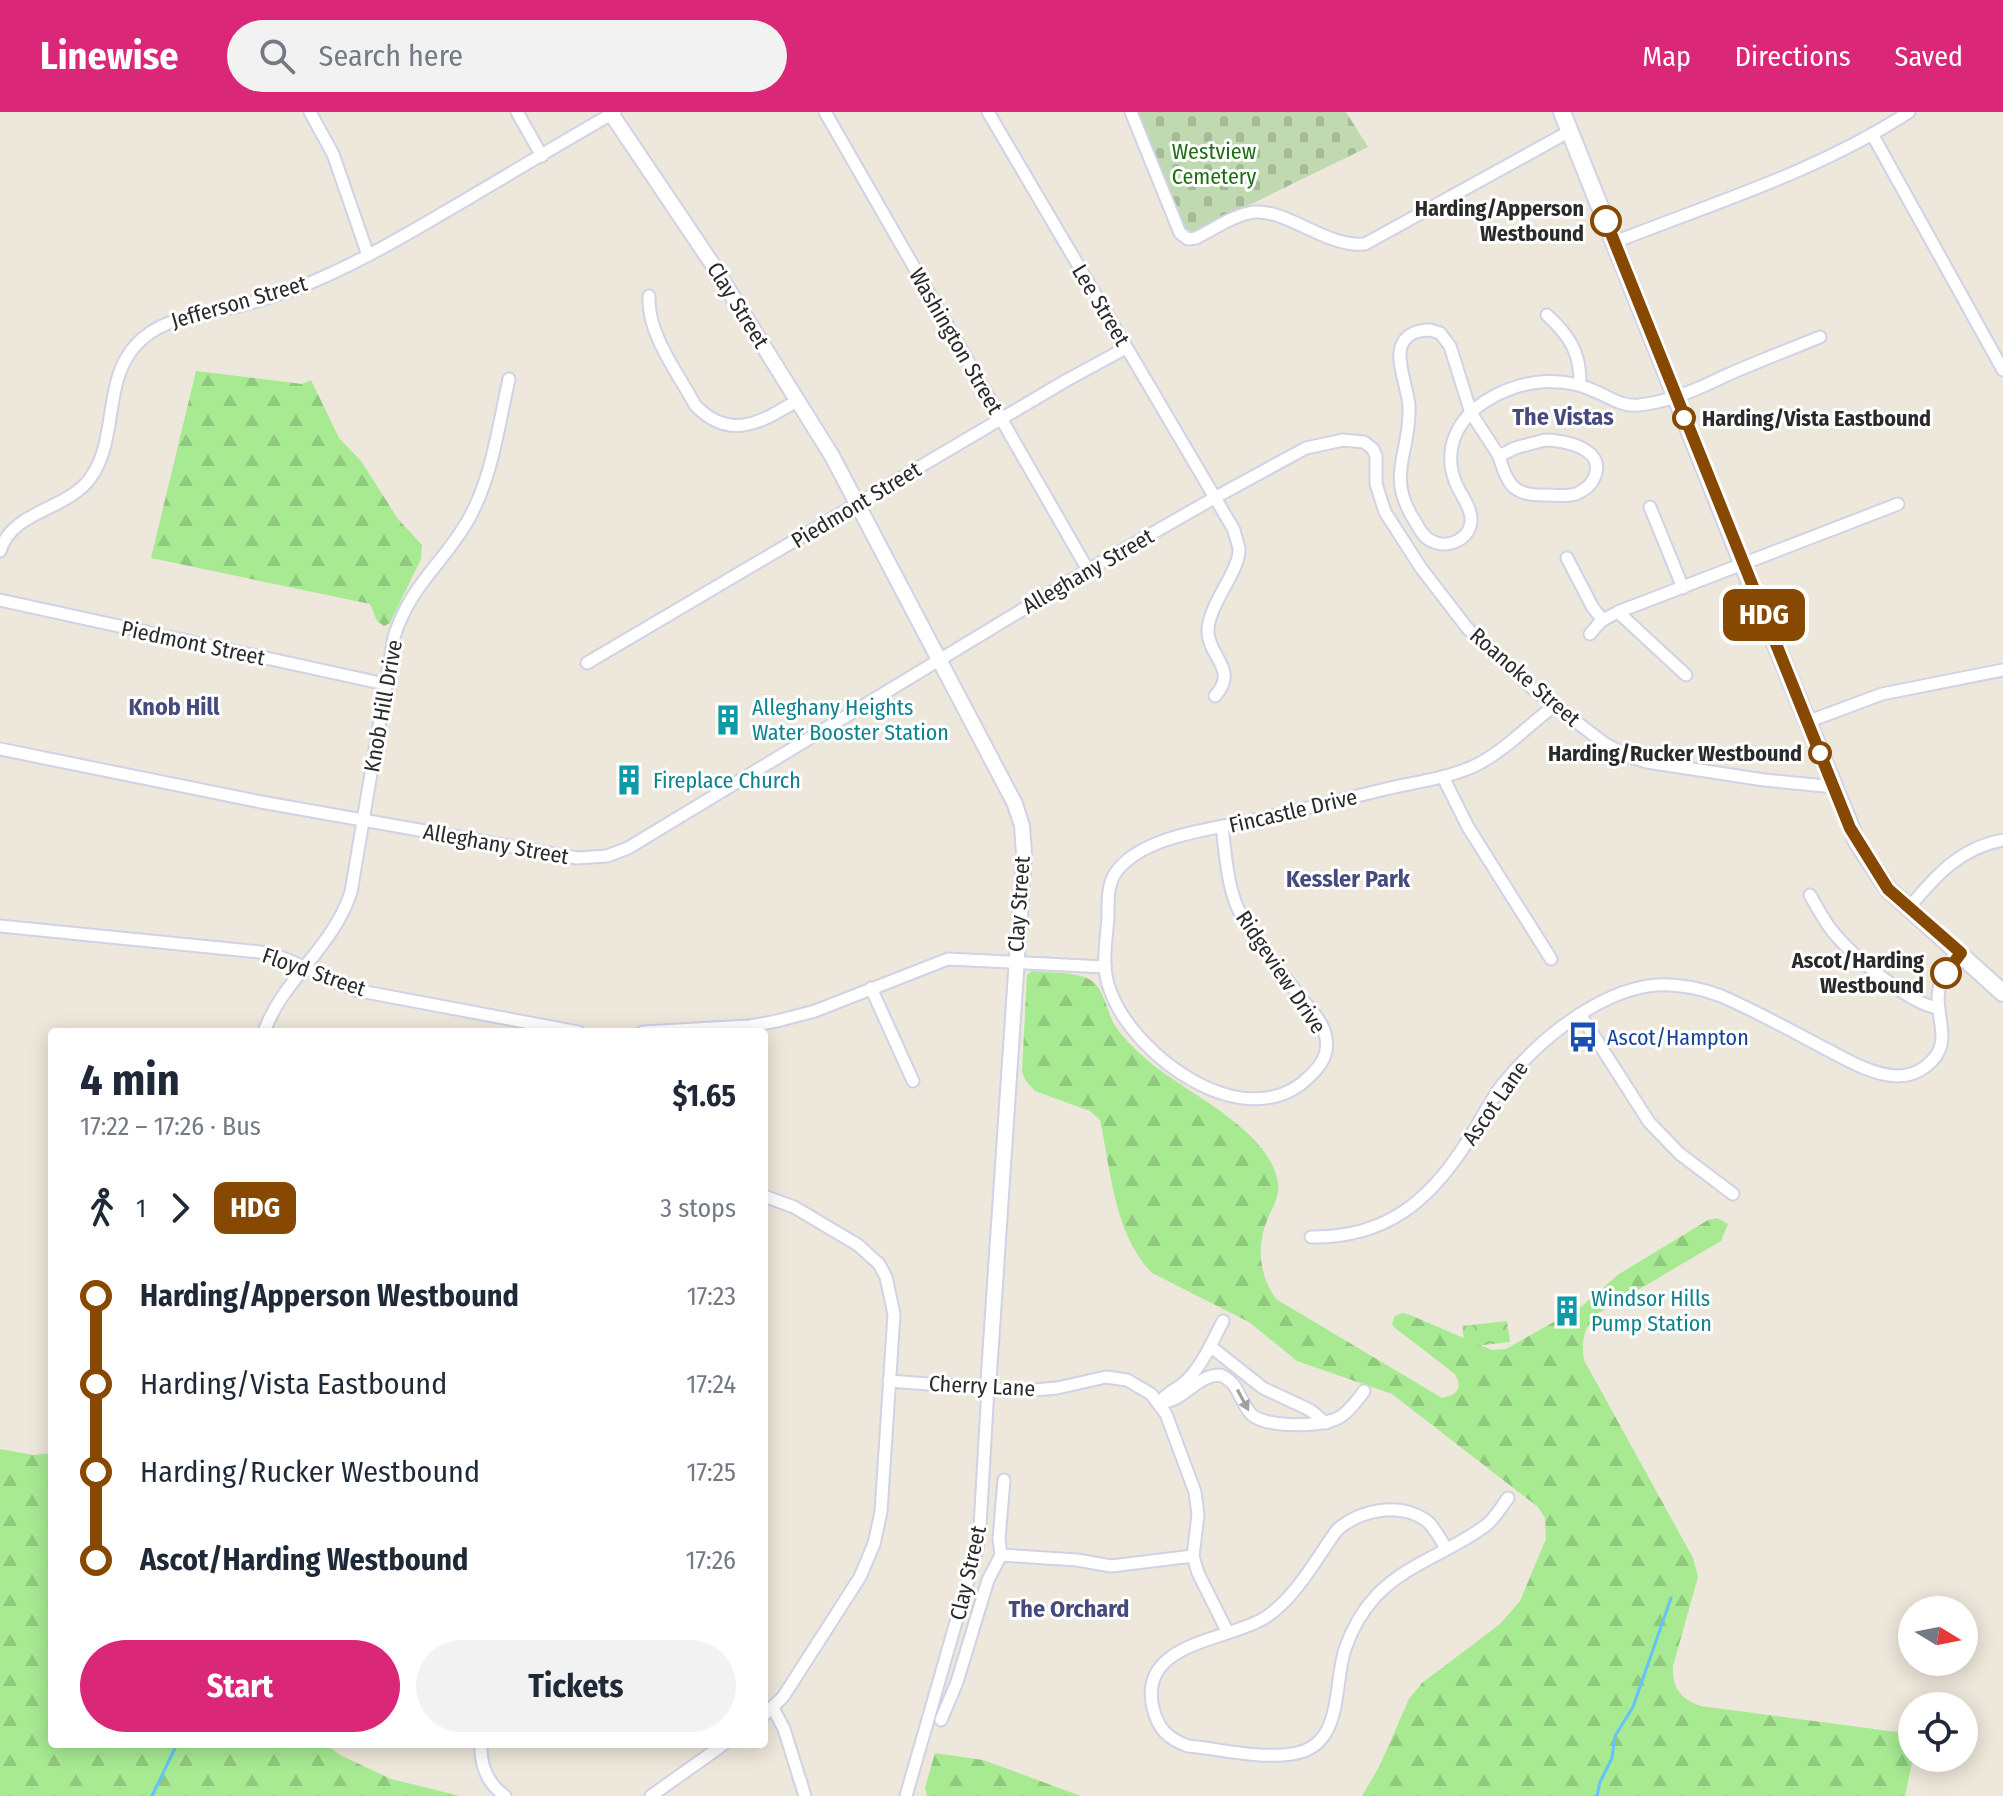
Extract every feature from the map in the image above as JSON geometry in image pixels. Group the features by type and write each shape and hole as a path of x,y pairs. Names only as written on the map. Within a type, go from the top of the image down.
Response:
{"main road":[{"path":"1562,112 1850,828 1888,889 2003,993"}],"street":[{"path":"310,112 333,154 368,255"},
{"path":"517,112 542,156"},
{"name":"Washington Street","path":"825,112 1088,570"},
{"name":"Lee Street","path":"988,112 1228,516 1239,551 1213,611 1208,632 1225,676 1223,687 1215,696"},
{"path":"1131,112 1180,233 1185,238 1196,238 1242,216 1258,212 1346,243 1365,244 1570,131"},
{"path":"1615,242 1787,174 1872,134 1909,112"},
{"name":"Jefferson Street","path":"0,551 16,526 72,495 91,477 104,445 124,362 146,336 172,320 257,302 291,290 368,255 612,113"},
{"name":"Clay Street","path":"612,113 798,400 940,658 1015,804 1023,833 980,1526 977,1549 906,1796"},
{"path":"1872,134 2003,370"},
{"path":"649,296 648,309 654,328 695,405 703,414 723,425 753,424 798,400"},
{"path":"1547,315 1573,345 1580,363 1580,385"},
{"path":"1499,456 1532,442 1558,440 1584,449 1595,460 1596,472 1591,483 1575,494 1529,496 1515,489 1499,456 1471,413 1445,337 1430,330 1409,335 1399,355 1409,409 1401,456 1400,488 1412,517 1425,537 1444,545 1467,534 1471,523 1471,514 1451,472 1449,458 1457,433 1471,413 1503,391 1527,383 1552,381 1580,385 1634,406 1676,396 1820,337"},
{"name":"Piedmont Street","path":"587,663 1126,348"},
{"name":"Knob Hill Drive","path":"266,1028 275,1006 336,927 345,909 351,892 394,637 407,604 460,532 480,495 491,462 509,379"},
{"name":"Alleghany Street","path":"0,749 362,820 577,858 607,856 628,848 1088,570 1306,448 1343,440 1367,443"},
{"name":"Roanoke Street","path":"1367,443 1376,456 1376,484 1382,505 1421,568 1468,629 1554,706 1615,750 1647,762 1764,780 1835,787"},
{"path":"1590,634 1603,620 1618,612 1898,504"},
{"path":"1650,507 1683,588"},
{"path":"1567,558 1593,608 1603,620"},
{"name":"Piedmont Street","path":"0,600 385,684"},
{"path":"1618,612 1686,675"},
{"path":"1807,722 1882,694 2003,670"},
{"name":"Fincastle Drive","path":"1105,967 1109,890 1118,869 1140,853 1169,839 1443,777 1494,755 1554,706"},
{"path":"1443,777 1468,827 1551,959"},
{"name":"Ridgeview Drive","path":"1105,967 1110,993 1140,1035 1179,1071 1215,1093 1249,1100 1272,1097 1297,1088 1320,1065 1326,1051 1324,1029 1243,919 1232,892 1222,827"},
{"path":"1909,908 1953,861 1977,847 2003,840"},
{"path":"1810,895 1830,928 1853,952 1913,1000 1939,1008"},
{"name":"Floyd Street","path":"0,926 260,952 281,956 355,990 557,1028"},
{"name":"Ascot Lane","path":"1311,1237 1340,1237 1366,1231 1412,1207 1450,1166 1519,1065 1548,1037 1580,1014 1630,989 1662,985 1695,988 1723,997 1853,1063 1896,1076 1921,1070 1936,1055 1943,1033 1939,989 1942,979 1961,953"},
{"path":"714,1028 750,1026 815,1011 948,959 1105,967"},
{"path":"871,988 913,1081"},
{"path":"1580,1014 1649,1122 1680,1154 1733,1194"},
{"path":"768,1198 807,1214 858,1245 879,1264 886,1277 894,1314 881,1512 869,1560 792,1683 768,1712 784,1729 805,1796"},
{"path":"1159,1403 1167,1392 1191,1377 1223,1321"},
{"path":"1210,1346 1263,1388 1310,1410 1326,1423"},
{"path":"1159,1403 1169,1403 1188,1392 1204,1377 1220,1375 1235,1386 1250,1413 1262,1421 1308,1425 1326,1423 1340,1417 1364,1391"},
{"name":"Cherry Lane","path":"889,1381 1022,1391 1106,1377 1127,1380 1159,1403"},
{"path":"1159,1403 1195,1492 1198,1515 1193,1556 1198,1573 1227,1631"},
{"path":"941,1720 957,1682 988,1580 1001,1555 999,1539 1004,1480"},
{"path":"1446,1548 1432,1526 1402,1511 1365,1513 1348,1520 1337,1530 1283,1603 1266,1618 1178,1651 1160,1667 1151,1692 1154,1711 1164,1734 1188,1746 1282,1755 1313,1748 1332,1725 1345,1650 1361,1615 1389,1583 1486,1525 1508,1498"},
{"path":"1001,1555 1077,1560 1111,1566 1193,1556"},
{"path":"481,1748 483,1769 492,1785 505,1796"},
{"path":"651,1796 718,1748"}],"green space":[{"name":"Westview Cemetery","path":"1137,112 1346,112 1368,147 1194,232 1184,228"},
{"path":"196,371 302,384 311,380 339,438 361,461 398,519 422,545 421,559 390,623 384,626 377,621 370,604 151,558"},
{"path":"1032,971 1071,974 1092,981 1102,995 1114,1024 1134,1048 1163,1073 1224,1114 1260,1146 1272,1164 1278,1183 1261,1249 1266,1280 1276,1299 1442,1398 1457,1390 1455,1374 1395,1328 1392,1324 1395,1316 1403,1313 1410,1315 1492,1350 1506,1349 1582,1306 1619,1274 1708,1220 1717,1218 1728,1224 1721,1241 1597,1314 1589,1324 1583,1341 1584,1360 1693,1558 1698,1577 1673,1666 1674,1680 1682,1696 1700,1706 1898,1732 1898,1772 1910,1772 1905,1796 1362,1796 1379,1767 1409,1699 1422,1683 1500,1624 1520,1601 1546,1539 1545,1518 1538,1507 1392,1394 1297,1361 1249,1322 1152,1273 1129,1240 1122,1221 1100,1120 1090,1111 1035,1091 1022,1072 1027,975"},
{"path":"1507,1321 1510,1342 1465,1347 1462,1326"},
{"path":"0,1449 33,1455 48,1453 48,1748 330,1748 391,1779 460,1796 0,1796"},
{"path":"935,1753 983,1760 1081,1796 927,1796 925,1788"}],"waterway":[{"path":"1597,1796 1612,1758 1615,1736 1633,1707 1671,1598"},
{"path":"152,1796 175,1748"}],"bus line":[{"name":"HDG","path":"1606,221 1850,828 1888,889 1961,953 1946,973"}],"place":[{"name":"Harding/Apperson Westbound","path":"1606,221"},
{"name":"Harding/Vista Eastbound","path":"1684,418"},
{"name":"Alleghany Heights Water Booster Station","path":"728,720"},
{"name":"Harding/Rucker Westbound","path":"1820,753"},
{"name":"Fireplace Church","path":"629,780"},
{"name":"Ascot/Harding Westbound","path":"1946,973"},
{"name":"Ascot/Hampton","path":"1583,1037"},
{"name":"Windsor Hills Pump Station","path":"1567,1311"}],"district":[{"name":"The Vistas","path":"1563,417"},
{"name":"Knob Hill","path":"174,707"},
{"name":"Kessler Park","path":"1348,879"},
{"name":"The Orchard","path":"1069,1609"}]}
